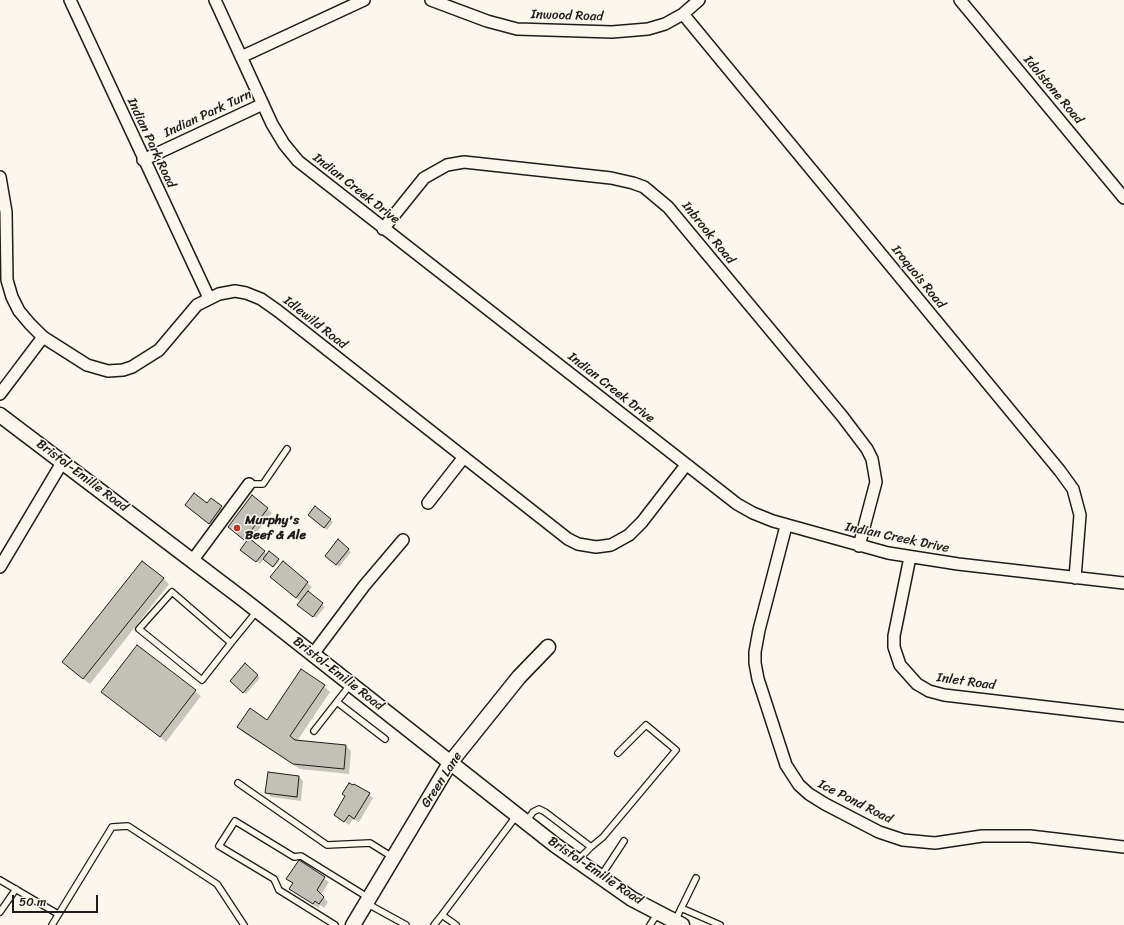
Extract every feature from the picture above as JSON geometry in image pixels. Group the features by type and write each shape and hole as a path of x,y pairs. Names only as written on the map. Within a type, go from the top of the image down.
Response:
{"street":[{"name":"Indian Park Road","path":"70,0 143,160 209,298"},
{"name":"Indian Creek Drive","path":"215,0 263,104 284,144 298,160 383,229 737,504 753,513 786,526 859,546 910,557 1124,583"},
{"path":"241,57 364,0"},
{"name":"Inwood Road","path":"431,0 487,21 517,29 631,31 664,24 683,14 699,0"},
{"name":"Idolstone Road","path":"960,0 1124,198"},
{"name":"Iroquois Road","path":"683,14 1060,471 1073,489 1080,516 1075,578"},
{"name":"Indian Park Turn","path":"143,160 263,104"},
{"name":"Inbrook Road","path":"383,229 424,178 447,165 464,162 611,178 644,187 668,207 842,416 867,449 872,459 876,482 859,546"},
{"name":"Idlewild Road","path":"0,177 6,212 7,280 12,297 30,324 44,337 86,364 104,370 123,370 139,364 155,353 170,337 190,311 209,298 219,294 235,291 261,299 568,539 582,545 596,547 611,545 628,535 642,522 686,465"},
{"path":"0,394 44,337"},
{"name":"Bristol-Emilie Road","path":"0,415 313,654 450,763 577,861 600,878 678,923"},
{"path":"428,503 464,458"},
{"path":"0,567 63,462"},
{"path":"192,561 249,484"},
{"name":"Ice Pond Road","path":"786,526 759,630 755,663 758,678 786,765 799,785 809,794 826,804 879,832 903,840 934,842 989,836 1030,836 1124,847"},
{"path":"313,654 403,540"},
{"name":"Inlet Road","path":"910,557 894,636 894,647 900,665 917,684 929,692 944,695 1124,716"},
{"name":"Green Lane","path":"353,925 450,763 519,677 548,647"}],"lane":[{"path":"249,484 263,484 287,449"},
{"path":"231,643 172,592 139,629 202,680 257,611"},
{"path":"314,731 351,684"},
{"path":"337,702 385,739"},
{"path":"577,861 603,837 676,750 646,726 618,753"},
{"path":"238,783 327,845 370,843 394,858"},
{"path":"434,925 521,818 539,810 545,812 591,847"},
{"path":"334,925 279,890 274,879 219,846 235,822 294,857 302,856 367,901 406,925"},
{"path":"52,925 112,827 128,826 217,884 244,925"},
{"path":"600,878 624,841"},
{"path":"678,923 681,908 696,878"},
{"path":"0,880 58,914"},
{"path":"0,912 16,889"},
{"path":"681,908 720,925"},
{"path":"650,925 659,913"},
{"path":"442,915 456,925"}],"building":[{"path":"194,493 207,503 211,498 222,506 209,524 185,505"},
{"path":"252,495 268,508 244,540 228,527"},
{"path":"315,506 331,519 324,528 308,515"},
{"path":"249,538 265,551 256,562 240,550"},
{"path":"338,539 349,549 336,565 325,556"},
{"path":"269,551 279,559 273,567 263,559"},
{"path":"142,561 164,578 83,679 62,662"},
{"path":"283,561 308,582 296,598 270,577"},
{"path":"308,591 323,603 313,617 297,605"},
{"path":"137,645 196,690 160,737 101,692"},
{"path":"245,663 258,675 243,693 230,681"},
{"path":"301,669 325,685 290,736 295,740 346,745 344,769 293,764 237,727 250,708 267,720"},
{"path":"268,772 299,776 297,797 265,793"},
{"path":"349,783 354,784 370,793 354,819 349,815 344,822 334,815 345,796 342,794"},
{"path":"299,860 325,877 317,890 324,897 319,904 315,901 313,904 289,889 293,883 286,879"}],"place":[{"name":"Murphy's Beef & Ale","path":"237,528"}]}
